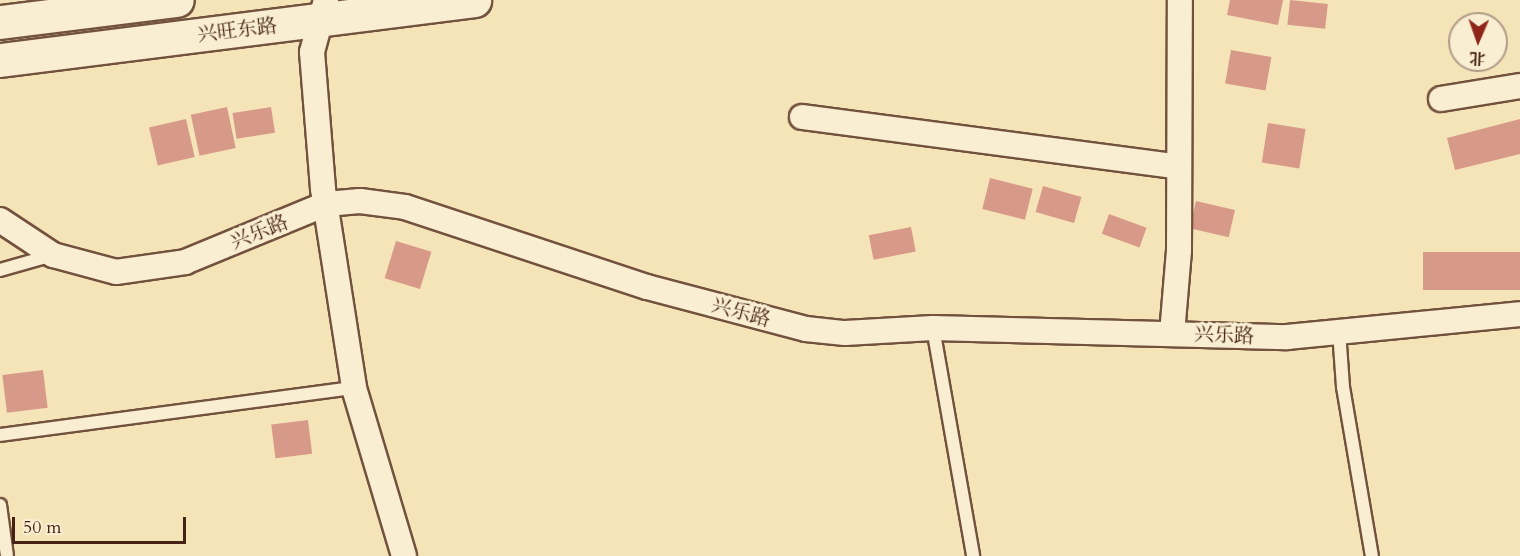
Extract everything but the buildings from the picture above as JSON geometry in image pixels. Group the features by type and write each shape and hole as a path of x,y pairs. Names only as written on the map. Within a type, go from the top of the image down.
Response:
{"main road":[{"path":"0,22 177,0"},
{"name":"兴旺东路","path":"0,60 323,10 474,0"}],"street":[{"path":"1172,334 1179,251 1176,166 1180,0"},
{"path":"323,10 312,52 326,204 354,388 404,556"},
{"path":"1441,99 1520,86"},
{"path":"802,117 1176,166"},
{"name":"兴乐路","path":"0,220 53,255 116,272 155,269 185,262 326,204 360,201 405,207 647,287 806,329 845,333 933,328 1287,337 1520,314"}],"lane":[{"path":"0,270 53,255"},
{"path":"933,328 973,556"},
{"path":"1339,331 1343,387 1372,556"},
{"path":"0,435 354,388"},
{"path":"0,505 7,556"}]}
